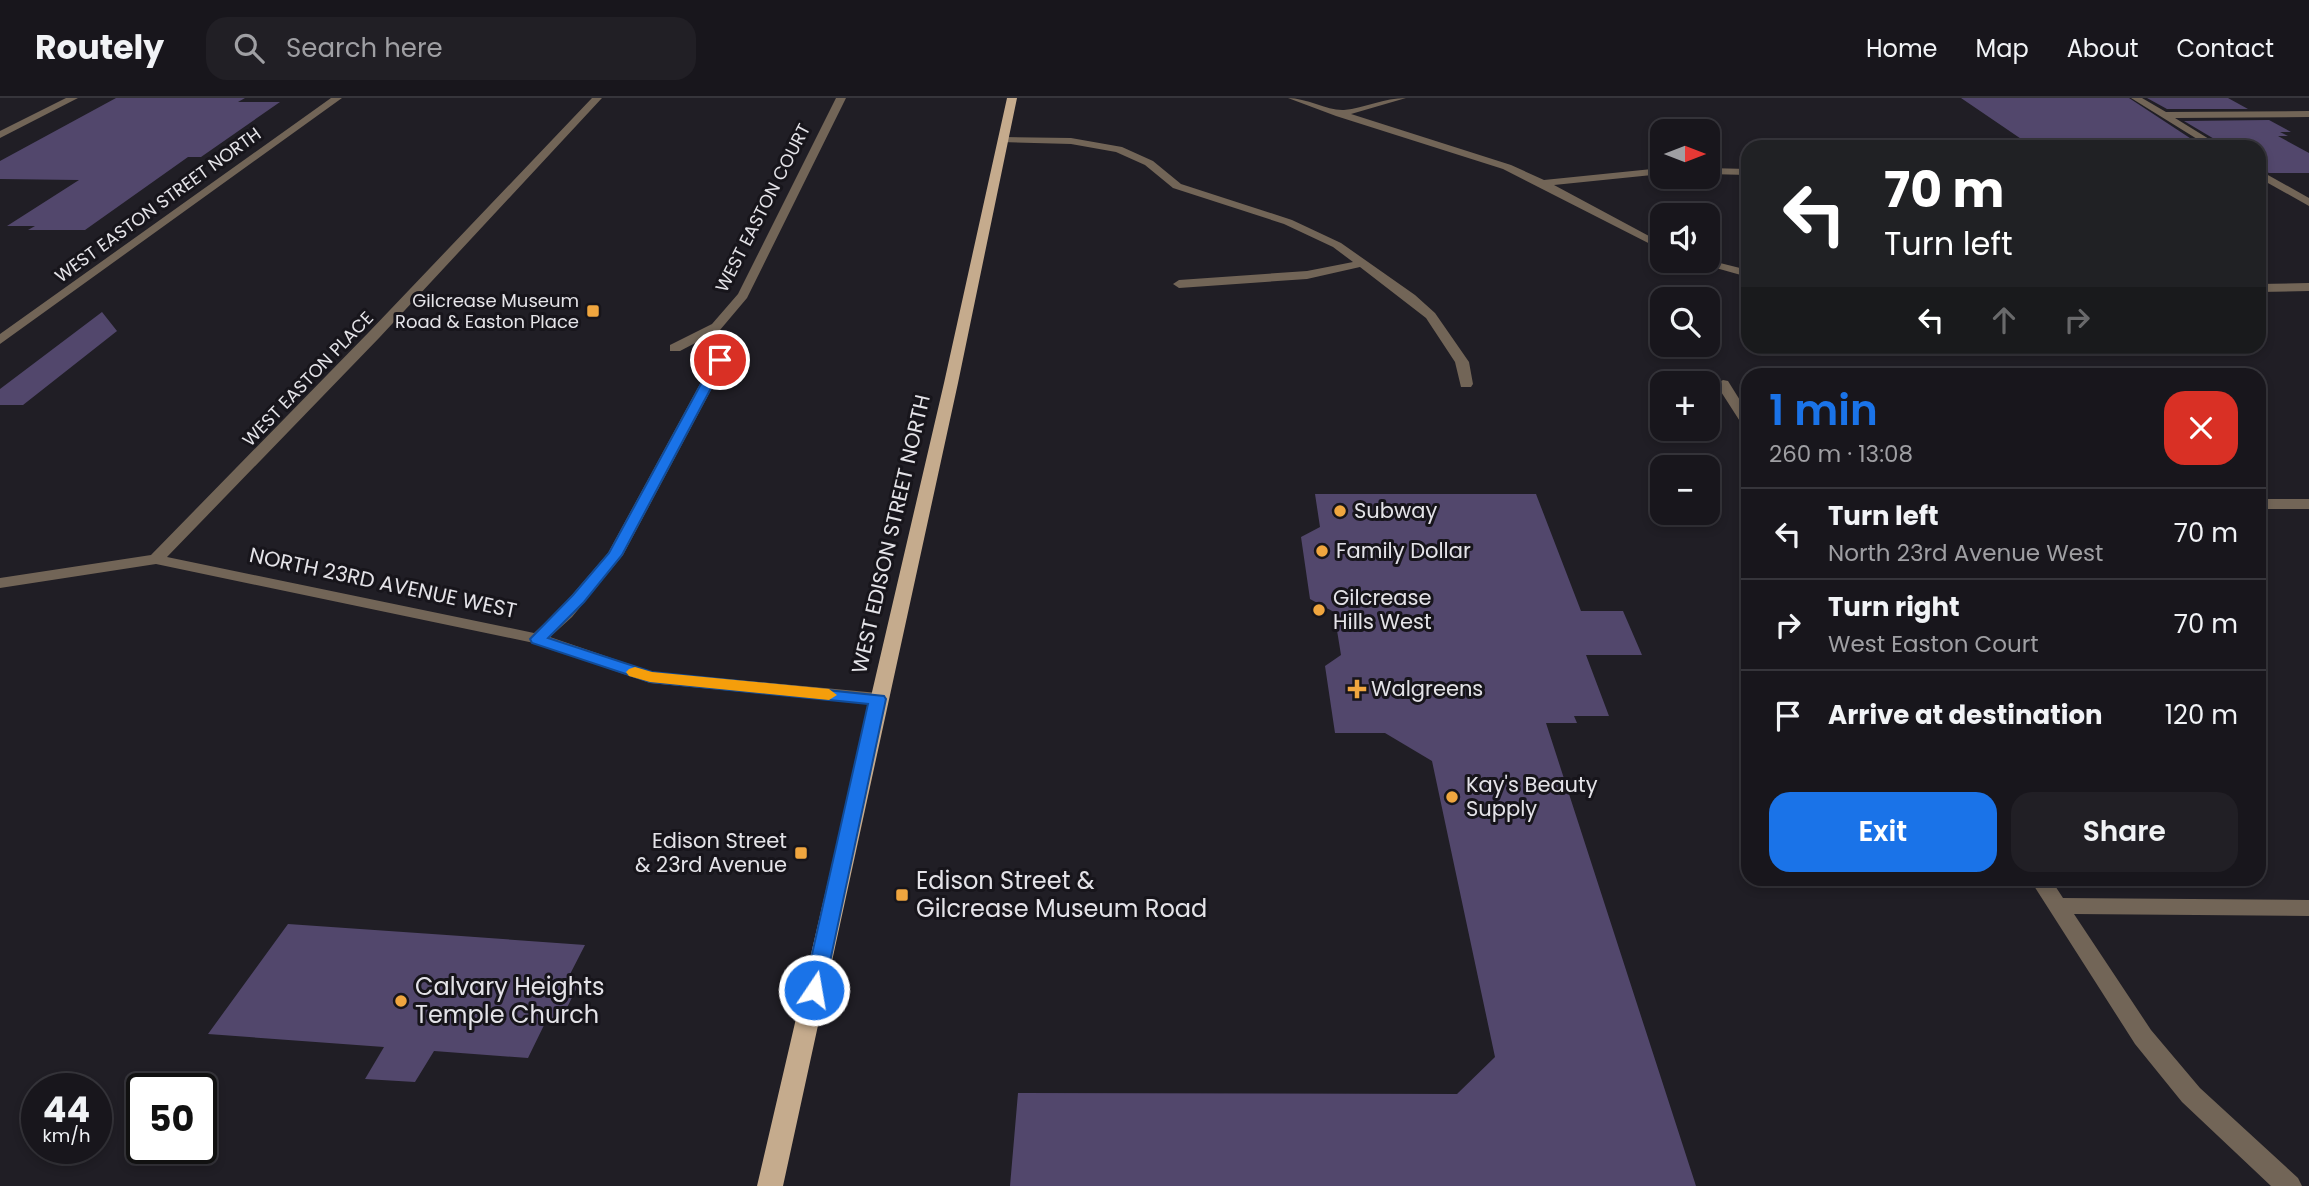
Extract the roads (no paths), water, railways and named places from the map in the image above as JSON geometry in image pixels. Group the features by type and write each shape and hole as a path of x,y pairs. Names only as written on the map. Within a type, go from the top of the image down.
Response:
{"main road":[{"name":"WEST EDISON STREET NORTH","path":"771,1186 1012,98"}],"street":[{"path":"0,135 72,98"},
{"name":"WEST EASTON STREET NORTH","path":"0,340 337,98"},
{"name":"WEST EASTON PLACE","path":"156,559 374,335 597,98"},
{"name":"WEST EASTON COURT","path":"675,348 716,327 743,295 841,98"},
{"path":"1293,98 1483,159 1543,183 1650,241"},
{"path":"1339,114 1401,98"},
{"path":"2136,98 2205,140"},
{"path":"2164,115 2309,114"},
{"path":"1003,140 1080,142 1118,149 1149,163 1177,186 1288,222 1337,245 1431,316 1462,362 1466,384"},
{"path":"1720,171 1741,172"},
{"path":"1543,183 1650,172"},
{"path":"2266,178 2309,203"},
{"path":"1179,284 1307,275 1363,263"},
{"path":"1720,267 1741,272"},
{"path":"2266,288 2309,287"},
{"path":"538,639 583,594 615,555 720,360"},
{"path":"1723,384 1741,412"},
{"path":"2266,504 2309,504"},
{"name":"NORTH 23RD AVENUE WEST","path":"0,583 156,559 538,639 650,677 878,699"},
{"path":"2044,886 2143,1037 2191,1095 2289,1186"},
{"path":"2056,906 2309,908"}],"place":[{"name":"Gilcrease Museum Road & Easton Place","path":"593,311"},
{"name":"Subway","path":"1340,511"},
{"name":"Family Dollar","path":"1322,551"},
{"name":"Gilcrease Hills West","path":"1319,610"},
{"name":"Walgreens","path":"1357,689"},
{"name":"Kay's Beauty Supply","path":"1452,797"},
{"name":"Edison Street & 23rd Avenue","path":"801,853"},
{"name":"Edison Street & Gilcrease Museum Road","path":"902,895"},
{"name":"Calvary Heights Temple Church","path":"401,1001"}]}
